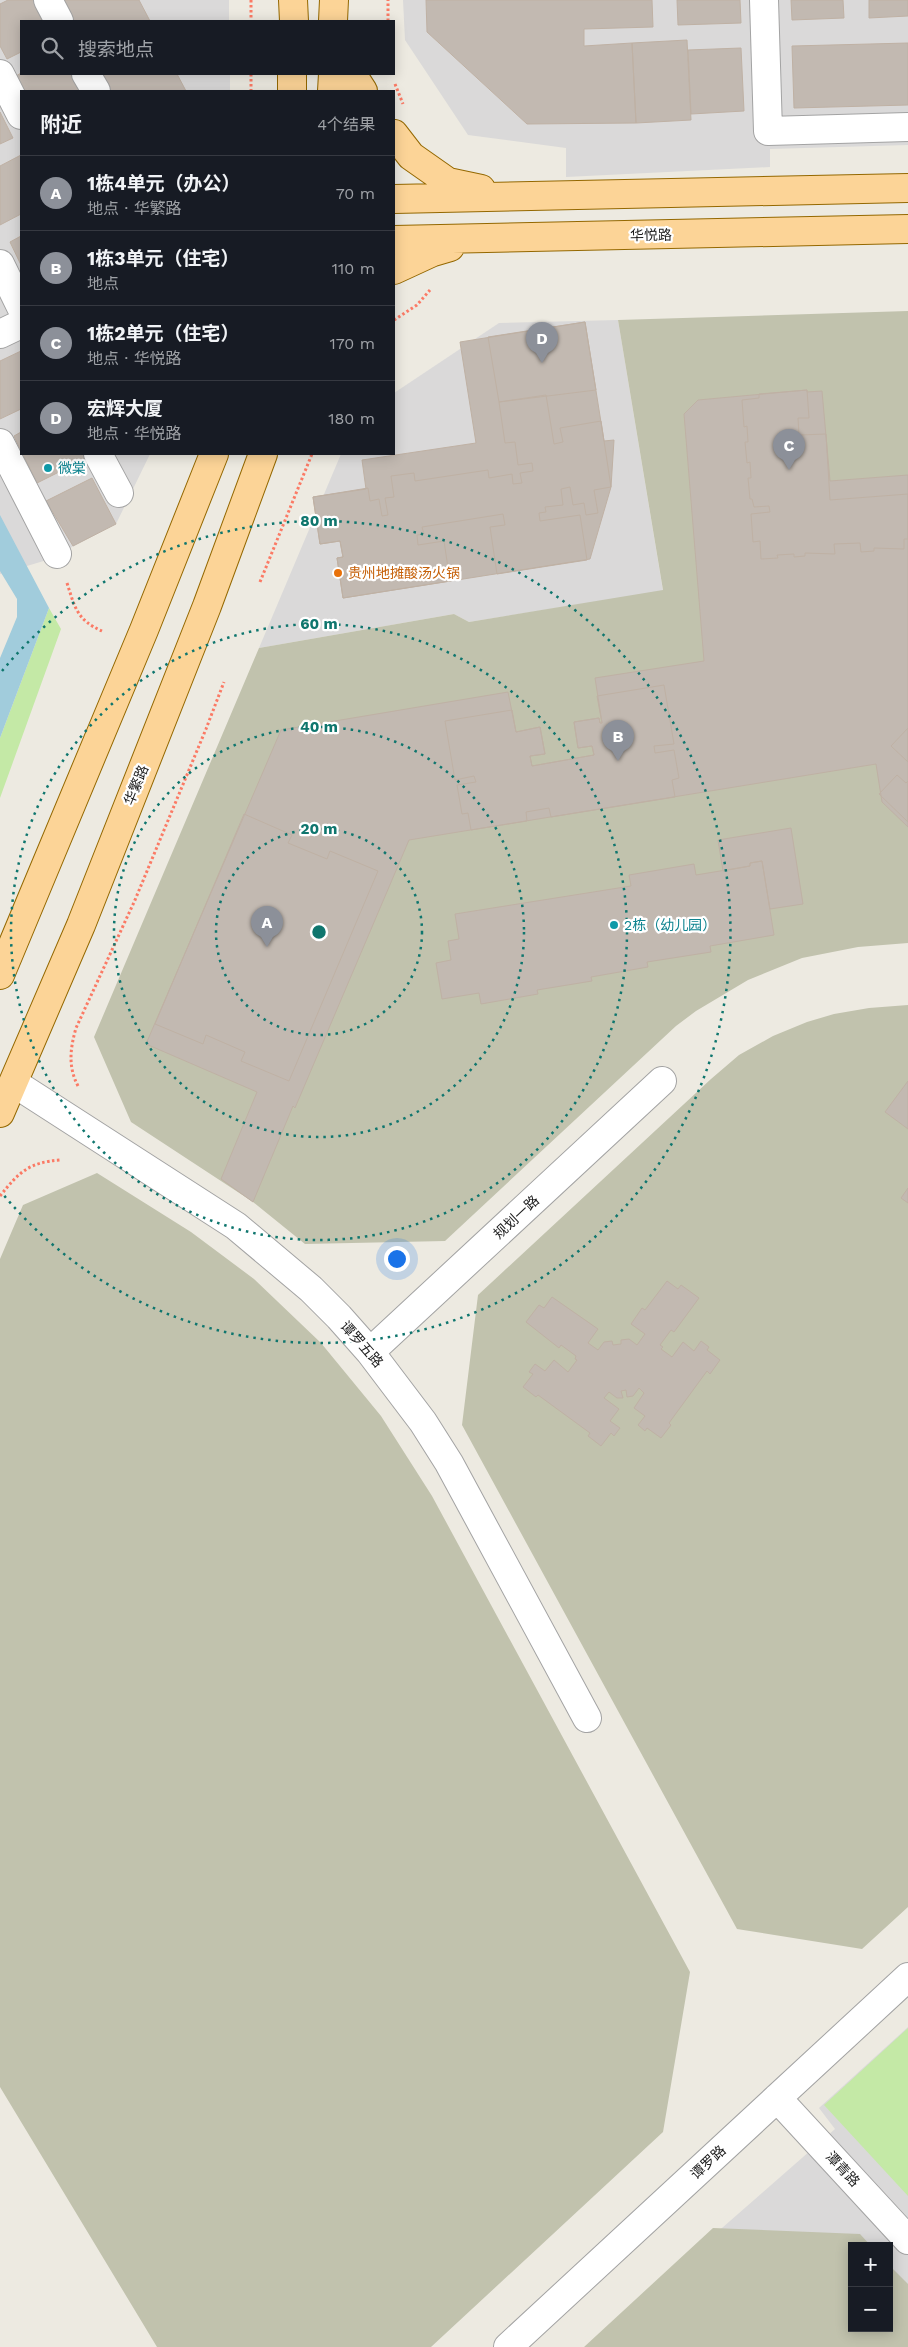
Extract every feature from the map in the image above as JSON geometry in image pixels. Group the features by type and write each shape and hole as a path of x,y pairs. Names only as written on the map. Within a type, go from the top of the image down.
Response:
{"main road":[{"path":"294,0 294,20"},
{"path":"292,75 292,90"},
{"path":"332,90 333,75"},
{"path":"353,75 362,90"},
{"path":"395,135 412,156 448,182 519,198"},
{"path":"395,199 519,198 908,188"},
{"name":"华悦路","path":"395,240 473,240 908,229"},
{"path":"395,270 433,252 473,240"},
{"path":"0,975 148,621 214,455"},
{"name":"华繁路","path":"0,1113 84,916 207,606 263,455"}],"street":[{"path":"48,0 58,20"},
{"path":"764,0 768,131 908,127"},
{"path":"0,74 20,113"},
{"path":"87,75 95,90"},
{"path":"0,264 20,305"},
{"path":"0,334 20,324"},
{"path":"0,443 57,554"},
{"path":"99,455 118,493"},
{"name":"规划一路","path":"370,1352 662,1081"},
{"name":"谭罗五路","path":"14,1083 236,1226 311,1289 370,1352 424,1422 449,1463 587,1718"},
{"name":"谭罗路","path":"508,2347 908,1977"},
{"name":"潭青路","path":"777,2098 908,2240"}],"path":[{"path":"250,0 250,20"},
{"path":"388,0 388,20"},
{"path":"251,75 251,90"},
{"path":"395,319 417,304"},
{"path":"260,582 312,455"},
{"path":"57,554 78,614 90,626 102,632"},
{"path":"81,1091 74,1078 71,1065 71,1047 76,1028 135,900 224,682"},
{"path":"0,1196 27,1167 44,1161 61,1160"}],"shaded area":[{"path":"0,0 229,0 229,20 20,20 20,75 230,75 230,90 20,90 20,455 150,455 116,524 47,560 0,574"},
{"path":"403,0 908,0 908,145 770,149 770,167 566,177 566,148 468,135 405,40"},
{"path":"908,311 908,943 858,947 802,958 748,980 696,1011 676,1026 445,1241 305,1244 253,1202 131,1122 94,1037 259,648 454,614 469,622 663,590 618,320"},
{"path":"618,320 663,591 469,622 454,614 259,648 341,455 395,455 395,392 499,323"},
{"path":"908,1005 908,1907 862,1949 737,1929 462,1425 478,1295 739,1055 773,1036 807,1022 834,1014 869,1008"},
{"path":"97,1173 191,1232 254,1279 321,1343 381,1416 432,1496 690,1972 663,2132 431,2347 157,2347 0,2087 0,1259 23,1205"},
{"path":"908,2027 908,2347 586,2347 835,2129 819,2108"},
{"path":"713,2228 860,2234 867,2242 848,2242 848,2332 893,2332 893,2269 908,2284 908,2347 584,2347"}],"green space":[{"path":"49,608 61,629 0,798 0,738"},
{"path":"908,2028 908,2196 824,2105"}],"water":[{"path":"0,515 49,608 0,738 0,658 17,617 17,599 0,571"}],"building":[{"path":"8,0 35,0 45,20 20,20 20,52 7,59 0,46 0,4"},
{"path":"62,0 139,0 149,20 72,20"},
{"path":"426,0 652,0 653,27 584,29 584,46 632,43 636,123 527,124 427,32"},
{"path":"677,0 740,0 741,23 678,25"},
{"path":"791,0 843,0 844,18 792,20"},
{"path":"869,0 908,0 908,16 869,18"},
{"path":"687,40 691,120 636,123 632,43"},
{"path":"908,43 908,105 794,108 792,46"},
{"path":"741,48 744,111 691,114 688,50"},
{"path":"20,74 74,75 81,90 23,90 16,76"},
{"path":"101,75 178,75 185,90 108,90"},
{"path":"0,112 13,138 0,144"},
{"path":"20,156 20,215 0,225 0,166"},
{"path":"20,237 20,263 10,242"},
{"path":"585,322 596,390 499,402 488,337"},
{"path":"585,322 604,441 614,440 611,487 590,559 343,598 337,558 343,557 340,541 320,544 313,497 366,489 362,460 476,443 460,342"},
{"path":"20,351 20,409 0,419 0,361"},
{"path":"807,390 809,418 798,418 799,435 826,434 830,500 908,494 908,539 904,539 904,549 874,548 874,551 861,552 860,543 834,544 835,554 805,553 805,556 794,557 794,554 777,555 778,558 761,559 760,541 753,542 751,514 770,512 769,506 754,507 752,499 750,499 748,478 751,478 750,462 747,463 745,442 748,442 747,426 744,427 742,400 759,398 759,394"},
{"path":"807,390 807,392 822,391 830,481 908,475 908,827 882,802 876,764 409,840 253,1202 221,1179 257,1092 146,1044 281,730 508,692 516,732 540,727 545,754 530,756 532,766 594,755 592,746 578,748 574,722 599,718 600,723 602,723 595,678 704,661 684,414 698,400"},
{"path":"546,395 554,444 563,442 560,428 601,421 611,487 594,490 598,513 586,515 584,503 573,505 570,487 561,489 563,505 545,507 546,512 539,513 540,521 580,515 587,560 497,574 490,527 505,525 503,514 422,527 424,534 417,535 418,545 444,541 450,581 343,598 337,558 343,557 340,541 320,544 313,497 368,488 370,501 379,499 382,516 388,515 385,498 394,497 391,476 414,473 415,481 488,470 489,478 512,474 513,484 522,483 520,473 533,471 532,463 518,465 515,442 505,443 499,402"},
{"name":"微棠","path":"20,433 20,449 14,436"},
{"name":"微棠","path":"23,455 83,455 85,459 37,483"},
{"path":"92,478 116,524 73,546 46,501"},
{"path":"664,685 674,744 654,746 655,753 674,750 679,778 672,780 675,797 551,817 549,808 526,812 527,821 471,830 468,813 462,814 457,785 476,782 474,776 455,780 445,721 512,710 516,732 540,727 545,754 530,756 532,766 594,755 592,746 578,748 574,722 599,718 600,723 602,723 597,696"},
{"path":"908,728 908,762 891,746"},
{"path":"897,775 906,783 908,781 908,822 879,794"},
{"path":"244,814 292,835 288,843 327,859 330,851 378,871 289,1081 241,1061 245,1052 206,1035 203,1044 155,1024"},
{"path":"791,828 803,904 770,909 762,861 750,863 750,866 723,871 718,840"},
{"name":"2栋（幼儿园）","path":"762,861 774,935 710,946 711,952 647,962 648,967 591,977 592,981 537,990 538,994 481,1004 479,993 442,999 436,963 451,960 448,941 459,939 455,914 631,886 629,875 694,864 696,875 750,866 750,863"},
{"path":"908,1081 908,1129 885,1112"},
{"path":"908,1188 908,1203 901,1198"},
{"path":"667,1281 678,1289 681,1285 699,1298 674,1332 671,1330 660,1345 663,1347 661,1349 672,1357 683,1342 694,1351 701,1341 709,1347 707,1350 720,1360 710,1374 707,1371 669,1423 671,1425 661,1438 647,1428 645,1431 638,1425 645,1416 634,1408 644,1393 639,1388 633,1396 627,1397 626,1390 621,1391 623,1398 617,1398 609,1392 604,1398 619,1409 610,1421 620,1428 614,1436 611,1433 601,1446 588,1436 590,1433 538,1395 536,1397 523,1387 533,1374 529,1372 535,1364 545,1371 554,1360 568,1372 577,1360 575,1359 576,1356 561,1345 559,1348 526,1322 539,1305 544,1308 552,1297 598,1329 588,1343 598,1350 604,1342 612,1341 613,1345 621,1344 621,1340 629,1339 637,1345 645,1334 631,1324 642,1308 645,1310"}],"place":[{"name":"宏辉大厦","path":"542,363"},
{"name":"微棠","path":"48,468"},
{"name":"1栋2单元（住宅）","path":"789,470"},
{"name":"贵州地摊酸汤火锅","path":"338,573"},
{"name":"1栋3单元（住宅）","path":"618,761"},
{"name":"2栋（幼儿园）","path":"614,925"},
{"name":"1栋4单元（办公）","path":"267,947"}]}
